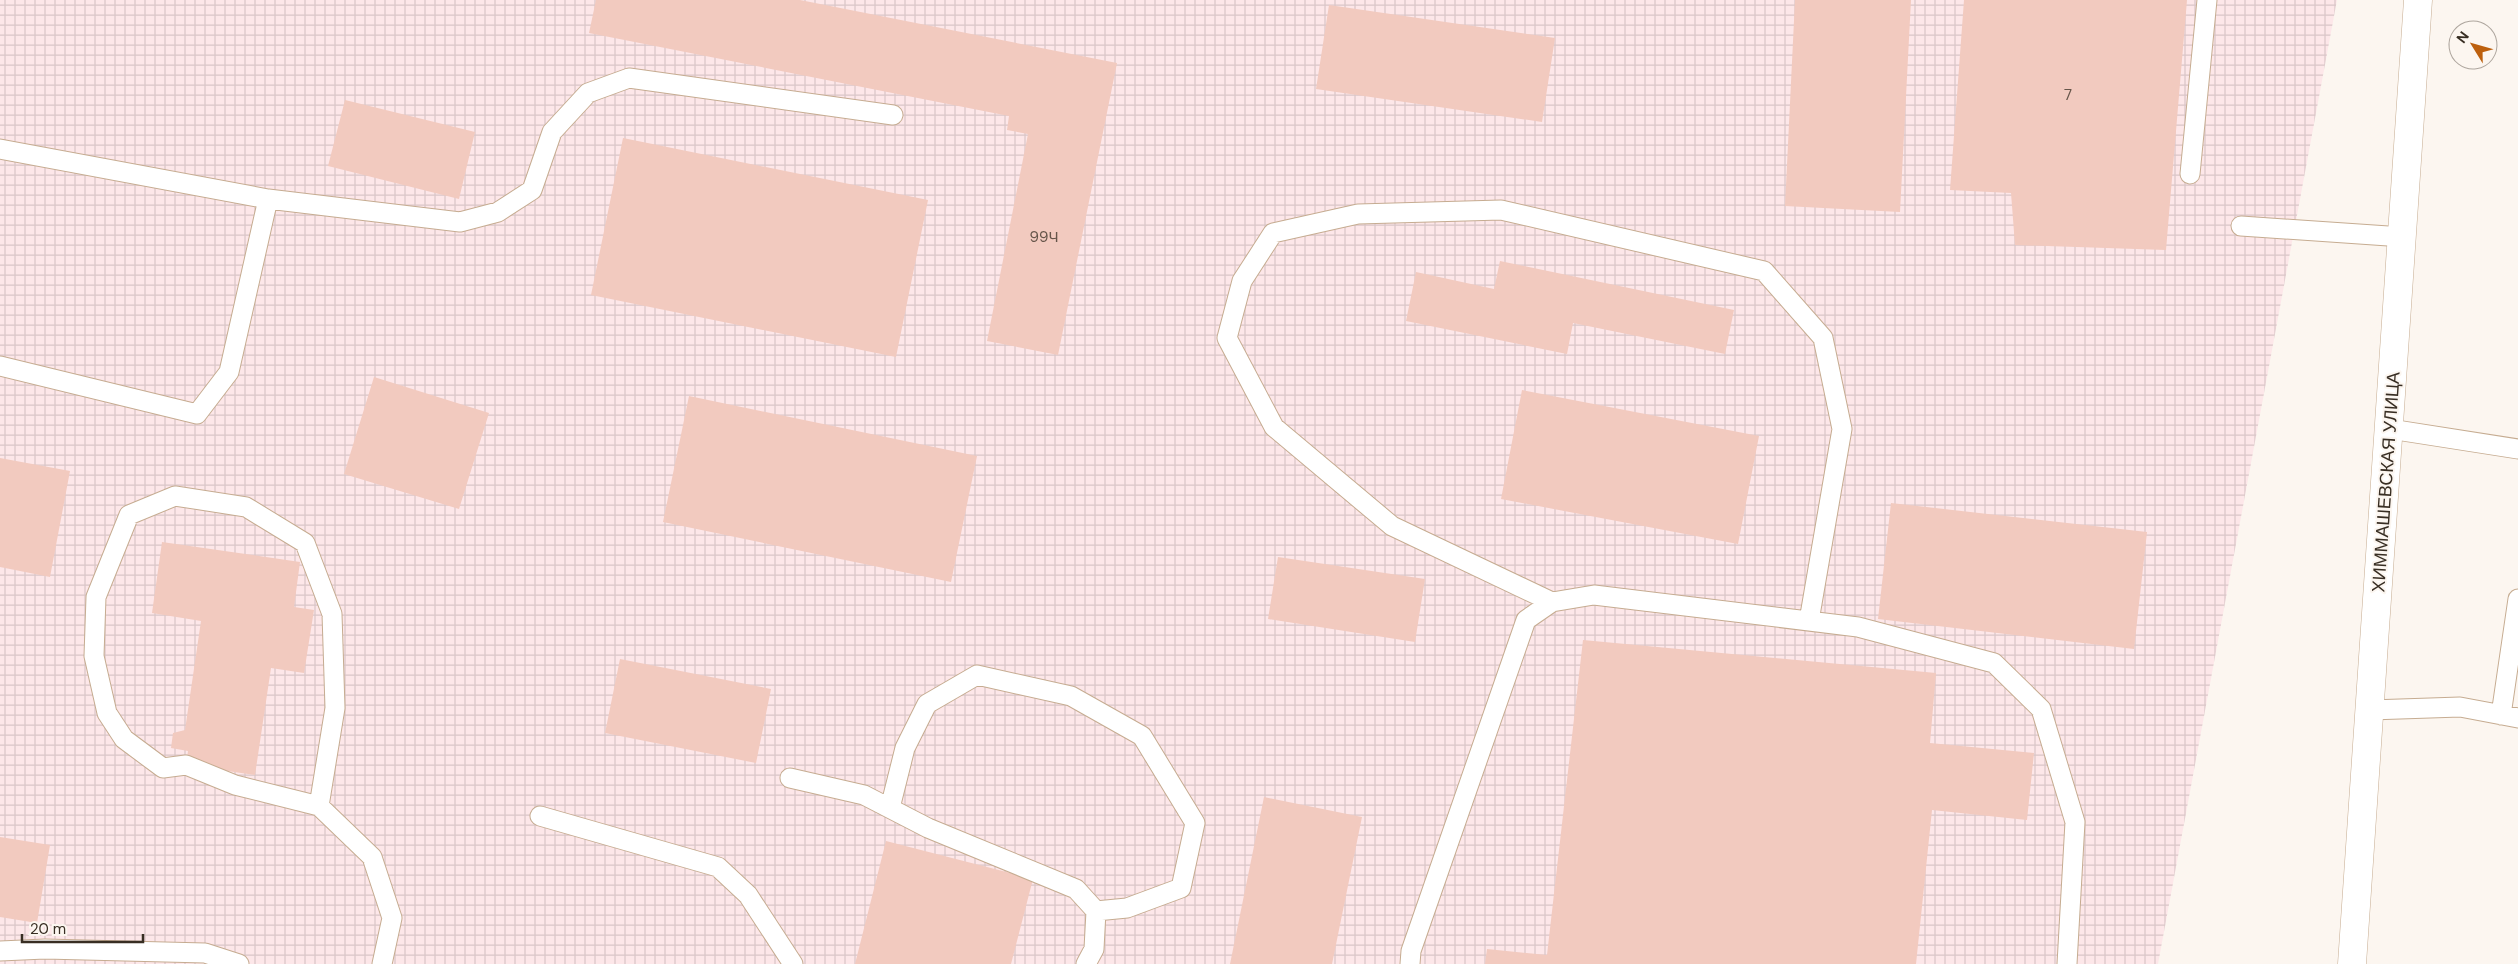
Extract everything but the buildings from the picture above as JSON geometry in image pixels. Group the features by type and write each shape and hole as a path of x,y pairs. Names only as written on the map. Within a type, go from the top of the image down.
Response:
{"street":[{"name":"ХИММАШЕВСКАЯ УЛИЦА","path":"2352,964 2418,0"}],"lane":[{"path":"2190,174 2207,0"},
{"path":"0,149 268,200 460,222 498,212 532,190 552,132 588,93 629,78 893,115"},
{"path":"0,366 197,414 229,372 268,200"},
{"path":"1552,602 1392,526 1274,427 1227,338 1242,282 1273,233 1358,214 1501,210 1764,271 1823,338 1842,430 1809,621"},
{"path":"2241,226 2403,237"},
{"path":"2390,429 2518,450"},
{"path":"319,806 335,708 332,614 305,543 246,507 175,496 128,515 96,597 94,656 107,713 124,739 163,768 186,765 235,785 319,806 372,857 392,918 382,964"},
{"path":"1410,964 1411,951 1526,620 1552,602 1594,596 1858,627 1994,663 2041,709 2075,822 2067,964"},
{"path":"2370,710 2460,707 2509,717 2518,599"},
{"path":"890,808 905,748 927,704 977,675 1071,696 1142,736 1195,823 1181,888 1127,908 1096,911"},
{"path":"790,778 864,795 928,828 1076,888 1096,911 1094,950 1086,964"},
{"path":"540,816 718,867 748,895 793,964"},
{"path":"0,951 205,953 239,964"}],"shaded area":[{"path":"0,0 2337,0 2158,964 0,964"}]}
